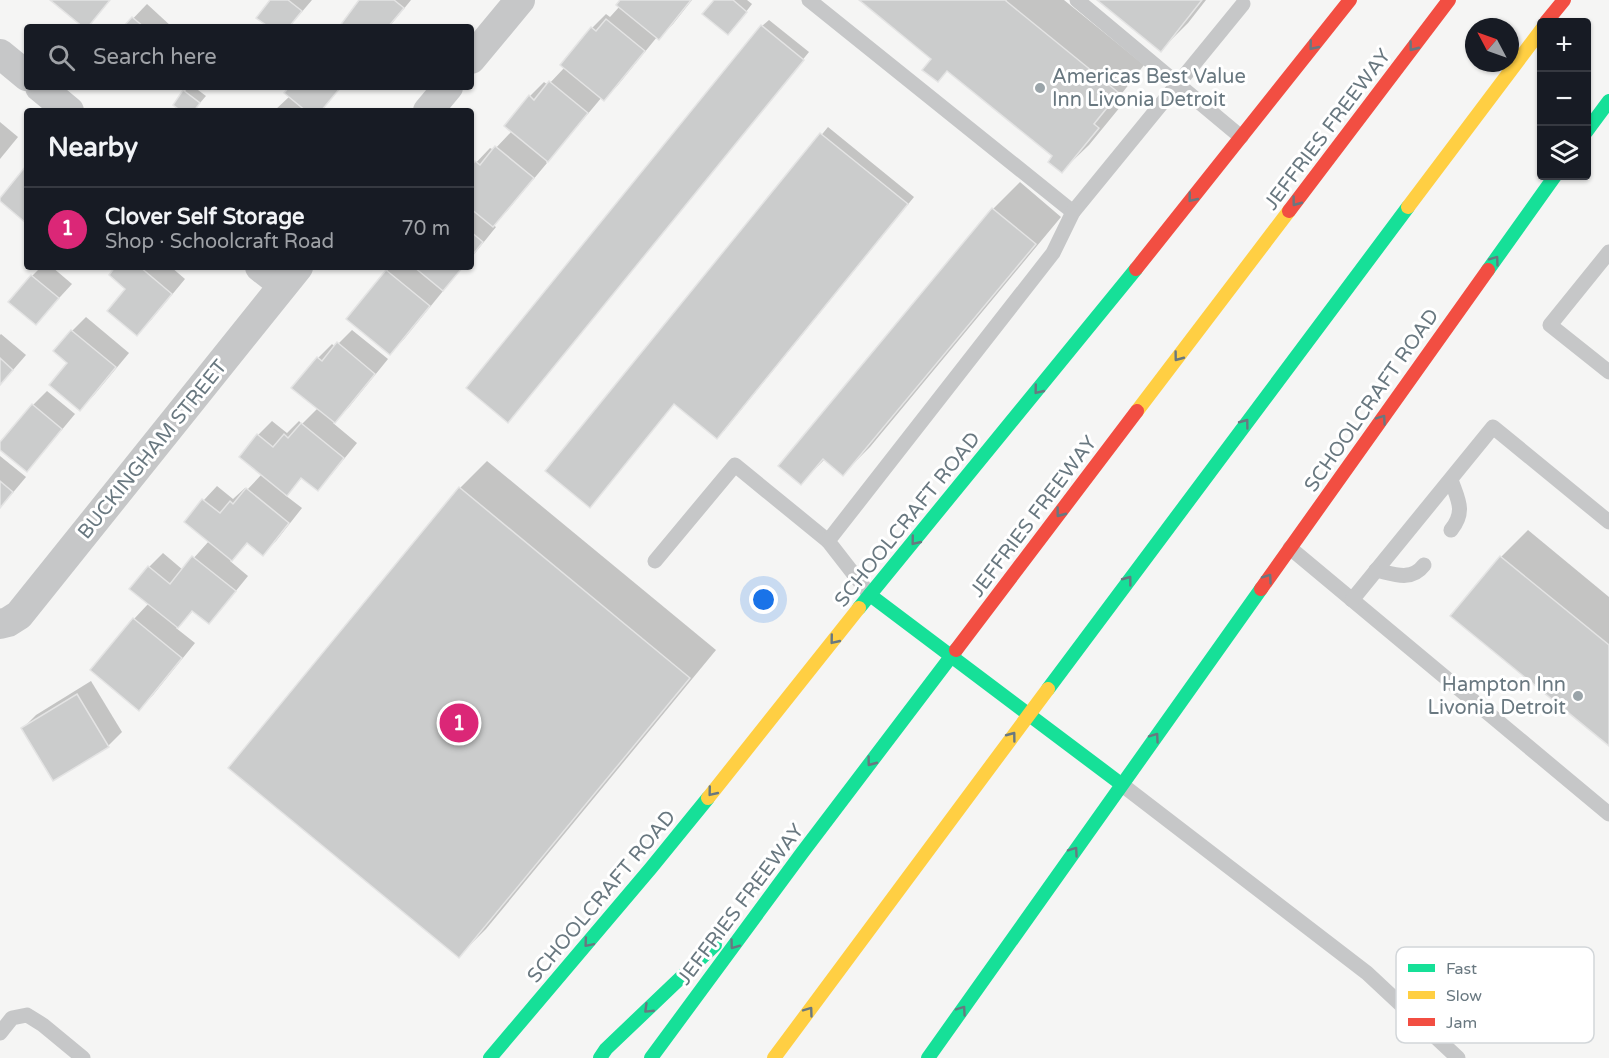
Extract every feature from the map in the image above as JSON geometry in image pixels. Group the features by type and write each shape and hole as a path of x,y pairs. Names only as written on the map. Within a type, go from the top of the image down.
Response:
{"main road":[{"name":"SCHOOLCRAFT ROAD","path":"490,1058 651,868 1117,293 1350,0"},
{"name":"JEFFRIES FREEWAY","path":"651,1058 781,881 1449,0"},
{"path":"1549,18 1564,0"},
{"path":"774,1058 1305,342 1537,35"},
{"path":"1591,126 1609,100"},
{"name":"SCHOOLCRAFT ROAD","path":"928,1058 1553,180"},
{"path":"870,595 1121,784"},
{"path":"834,999 992,763"},
{"path":"600,1058 614,1041 781,881"}],"street":[{"path":"474,55 520,0"},
{"path":"0,54 24,74"},
{"path":"44,90 65,108"},
{"path":"430,108 446,90"},
{"path":"270,270 291,276"},
{"name":"BUCKINGHAM STREET","path":"0,624 19,615 291,276"}],"lane":[{"path":"809,0 1073,212"},
{"path":"1077,0 1241,137"},
{"path":"828,541 1053,253 1073,212 1243,4"},
{"path":"1609,252 1550,325 1609,372"},
{"path":"1352,600 1493,427 1609,522"},
{"path":"655,561 735,465 828,541 870,595"},
{"path":"1451,480 1461,509 1459,518 1451,530"},
{"path":"1290,548 1609,814"},
{"path":"1376,570 1405,576 1420,571 1424,565"},
{"path":"1121,784 1367,973 1396,1000"},
{"path":"0,1033 12,1018 27,1016 43,1025 83,1058"},
{"path":"1442,1043 1458,1058"}],"building":[{"path":"50,0 110,0 90,24 79,24"},
{"path":"270,0 288,0 302,11 291,24 265,24 256,18"},
{"path":"359,0 394,0 404,8 391,24 341,24"},
{"path":"620,0 691,0 659,40 616,5"},
{"path":"714,0 733,0 747,12 728,35 702,14"},
{"name":"Americas Best Value Inn Livonia Detroit","path":"859,0 1006,0 1119,93 1094,124 1099,128 1062,173 1048,162 1052,156 947,71 938,82 922,70 931,59"},
{"path":"1097,0 1202,0 1161,52"},
{"path":"132,17 140,24 126,24"},
{"path":"606,19 645,51 604,101 560,65 591,27 596,31"},
{"path":"761,25 804,60 508,423 466,388"},
{"path":"549,81 588,113 548,162 504,126 529,95 534,100"},
{"path":"183,90 200,103 196,108 177,108 173,105"},
{"path":"286,90 338,90 324,108 302,108 284,93"},
{"path":"820,133 908,204 717,439 674,404 590,508 545,471"},
{"path":"495,146 534,178 493,227 474,211 474,162 480,165"},
{"path":"24,168 24,221 0,201"},
{"path":"992,208 1036,244 843,476 823,459 801,485 778,466"},
{"path":"474,234 483,242 474,253"},
{"path":"113,270 144,270 172,294 137,336 107,311 125,289 109,275"},
{"path":"386,270 430,306 390,355 346,319"},
{"path":"418,270 460,270 443,291"},
{"path":"31,275 59,298 36,325 8,302"},
{"path":"71,330 116,367 80,411 49,385 67,363 53,351"},
{"path":"337,342 375,374 335,423 291,388 317,357 322,361"},
{"path":"0,358 13,370 0,385"},
{"path":"32,404 62,429 27,472 0,450 0,442"},
{"path":"301,423 344,458 318,491 301,478 287,496 239,457 257,434 273,447 284,434 288,438"},
{"path":"0,481 13,492 0,508"},
{"path":"459,487 690,678 459,958 228,768"},
{"path":"246,488 289,523 263,556 247,543 232,561 184,522 202,499 220,513 230,501 233,504"},
{"path":"192,556 236,591 209,624 192,611 178,628 129,589 148,566 170,584"},
{"name":"Hampton Inn Livonia Detroit","path":"1500,556 1609,645 1609,746 1450,616"},
{"path":"133,618 182,658 139,711 90,670"},
{"path":"77,694 109,747 53,781 21,728"}],"traffic: fast":[{"path":"1590,126 1609,101"},
{"path":"1488,270 1552,180"},
{"path":"1048,689 1408,207"},
{"path":"859,608 1136,269"},
{"path":"928,1058 1261,589"},
{"path":"870,595 1121,784"},
{"path":"651,1058 802,853 956,650"},
{"path":"490,1058 708,798"},
{"path":"600,1058 606,1049 715,945"}],"traffic: slow":[{"path":"1408,207 1537,36"},
{"path":"1137,411 1289,211"},
{"path":"708,798 859,608"},
{"path":"774,1058 1048,689"}],"traffic: jam":[{"path":"1136,269 1350,0"},
{"path":"1289,211 1449,0"},
{"path":"1549,18 1564,0"},
{"path":"1261,589 1488,270"},
{"path":"956,650 1137,411"}],"place":[{"name":"Americas Best Value Inn Livonia Detroit","path":"1040,88"},
{"name":"Hampton Inn Livonia Detroit","path":"1578,696"},
{"name":"Clover Self Storage","path":"459,723"}]}
